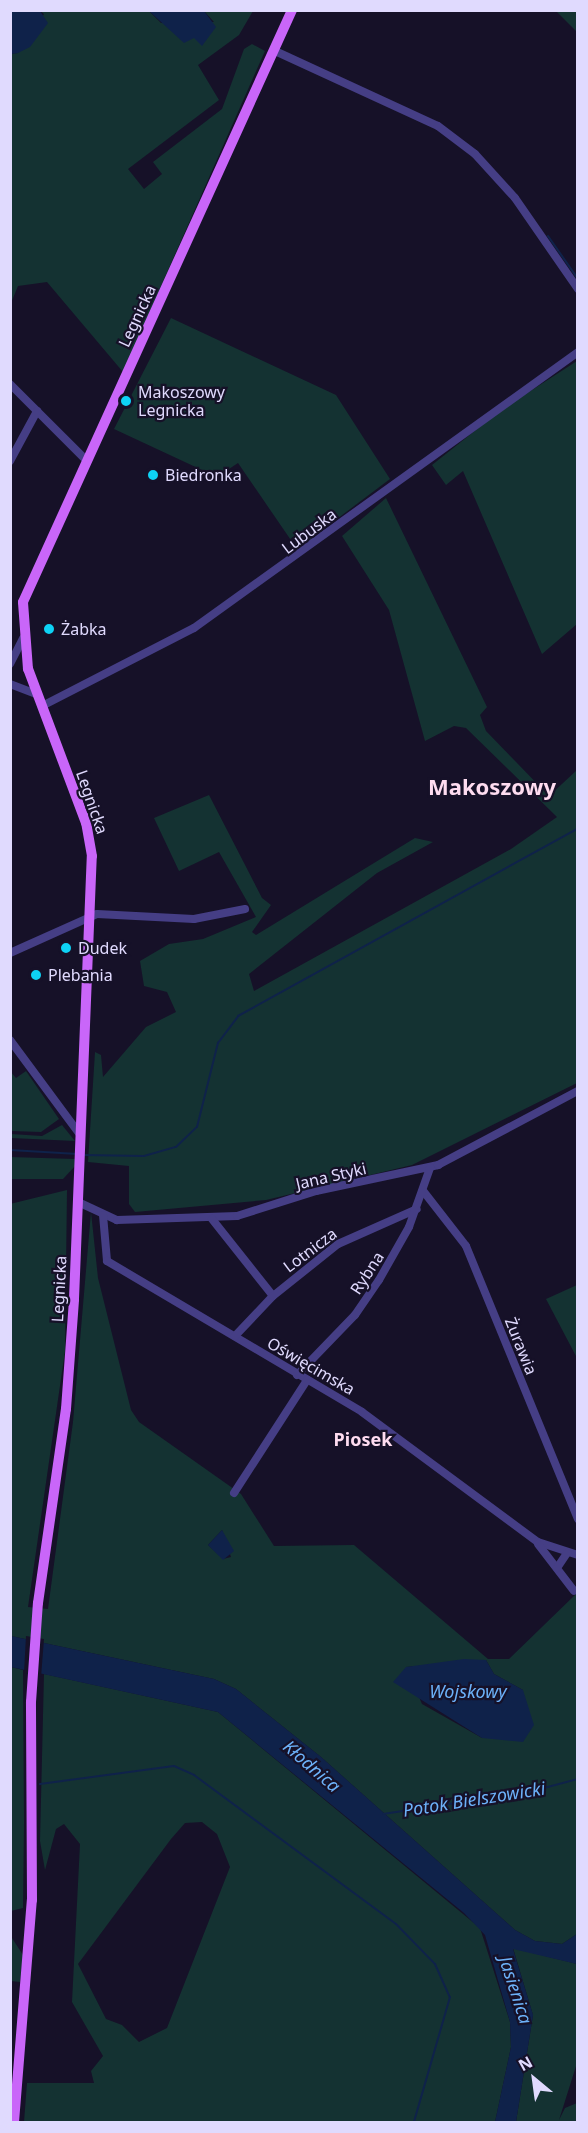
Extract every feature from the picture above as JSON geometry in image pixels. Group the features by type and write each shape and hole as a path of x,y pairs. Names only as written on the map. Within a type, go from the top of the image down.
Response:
{"main road":[{"name":"Legnicka","path":"14,2122 32,1900 31,1702 38,1603 67,1399 91,918 89,834 38,695 23,638 25,592 276,51 292,10"}],"street":[{"path":"276,51 438,126 475,154 515,198 578,289"},
{"name":"Lubuska","path":"42,706 194,628 578,352"},
{"path":"10,384 86,460"},
{"path":"10,461 37,411"},
{"path":"10,664 23,638"},
{"path":"10,684 38,695"},
{"path":"10,953 91,918 194,919 245,909"},
{"path":"10,1040 81,1139"},
{"name":"Jana Styki","path":"78,1202 103,1215 123,1220 212,1219 430,1167 578,1091"},
{"name":"Rybna","path":"297,1375 358,1312 417,1209 430,1167"},
{"name":"Żurawia","path":"424,1192 466,1246 578,1519"},
{"name":"Lotnicza","path":"235,1336 273,1296 342,1241 417,1209"},
{"name":"Oświęcimska","path":"103,1215 106,1261 376,1422 530,1537 574,1591"},
{"path":"212,1219 273,1296"},
{"path":"234,1493 307,1380"},
{"name":"Oświęcimska","path":"530,1537 567,1553 578,1555"},
{"path":"557,1568 567,1553"}],"green space":[{"path":"40,11 149,11 161,23 214,22 204,11 253,11 239,35 198,65 219,100 128,169 144,189 162,174 153,162 222,109 244,49 252,44 265,51 123,372 47,282 18,286 11,303 10,54 18,53 44,14"},
{"path":"556,11 577,11 577,32"},
{"path":"171,318 336,395 390,479 297,549 238,463 217,477 114,429"},
{"path":"577,361 577,624 542,654 463,471 446,485 432,465 501,410"},
{"path":"386,498 487,707 480,715 486,731 549,796 577,770 577,1083 412,1165 266,1200 135,1212 129,1204 129,1166 88,1162 95,1052 101,1055 103,1077 146,1027 176,1012 167,992 144,986 140,961 169,944 203,939 256,917 219,852 179,871 154,818 209,795 262,898 271,905 252,932 256,935 415,838 433,842 377,873 249,974 254,991 511,849 557,817 466,728 454,726 425,741 389,610 342,536"},
{"path":"10,1071 16,1078 26,1071 59,1119 41,1132 11,1131"},
{"path":"62,1125 75,1141 11,1138 11,1134 42,1136"},
{"path":"10,1157 75,1159 76,1165 63,1179 11,1179"},
{"path":"67,1190 65,1351 28,1607 48,1609 73,1422 91,1212 98,1278 131,1410 139,1422 241,1494 274,1546 354,1545 488,1659 509,1659 577,1593 577,1934 562,1944 535,1941 515,1930 321,1757 236,1689 214,1679 11,1636 10,1204","holes":["222,1530 231,1557 223,1559 208,1545","486,1660 494,1674 523,1690 482,1738 422,1704 406,1667"]},
{"path":"577,1285 577,1358 546,1299"},
{"path":"11,1667 23,1670 24,1822 23,1908 11,1911"},
{"path":"44,1674 218,1712 480,1928 510,2022 511,2047 495,2122 24,2122 27,2083 94,2083 91,2071 103,2056 72,2002 80,1844 64,1824 56,1829 45,1870 40,1841","holes":["202,1822 217,1834 230,1867 167,2028 139,2042 122,2025 106,2019 78,1964 185,1823"]},
{"path":"10,1935 23,1955 20,1982 11,1981"},
{"path":"513,1948 577,1964 577,2063 559,2120 565,2108 577,2103 577,2122 516,2122 533,2015"}],"water":[{"path":"10,11 40,11 48,23 30,47 11,54"},
{"path":"149,11 204,11 216,27 202,46 194,38 184,43"},
{"path":"222,1530 234,1551 223,1560 208,1545"},
{"path":"11,1636 214,1679 236,1689 321,1757 515,1930 535,1941 562,1944 577,1934 577,1964 513,1949 533,2015 516,2122 495,2122 511,2047 510,2022 485,1935 464,1913 218,1712 11,1667"},
{"name":"Wojskowy","path":"464,1659 486,1660 494,1674 523,1690 534,1725 523,1742 482,1738 393,1682 406,1667"}],"pier":[{"path":"26,1636 44,1639 41,1677 24,1673"}],"waterway":[{"path":"548,236 578,279"},
{"path":"83,1155 144,1156 176,1147 197,1127 218,1043 238,1016 578,828"},
{"path":"10,1150 78,1154"},
{"path":"40,1784 174,1766 194,1775 396,1924 435,1964 450,1997 414,2122"},
{"name":"Potok Bielszowicki","path":"383,1814 529,1792 578,1779"}],"place":[{"name":"Makoszowy Legnicka","path":"126,401"},
{"name":"Biedronka","path":"153,475"},
{"name":"Żabka","path":"49,629"},
{"name":"Dudek","path":"66,948"},
{"name":"Plebania","path":"36,975"}],"district":[{"name":"Makoszowy","path":"492,787"},
{"name":"Piosek","path":"363,1439"}],"water label":[{"name":"Kłodnica","path":"312,1766"},
{"name":"Jasienica","path":"516,1990"}]}
